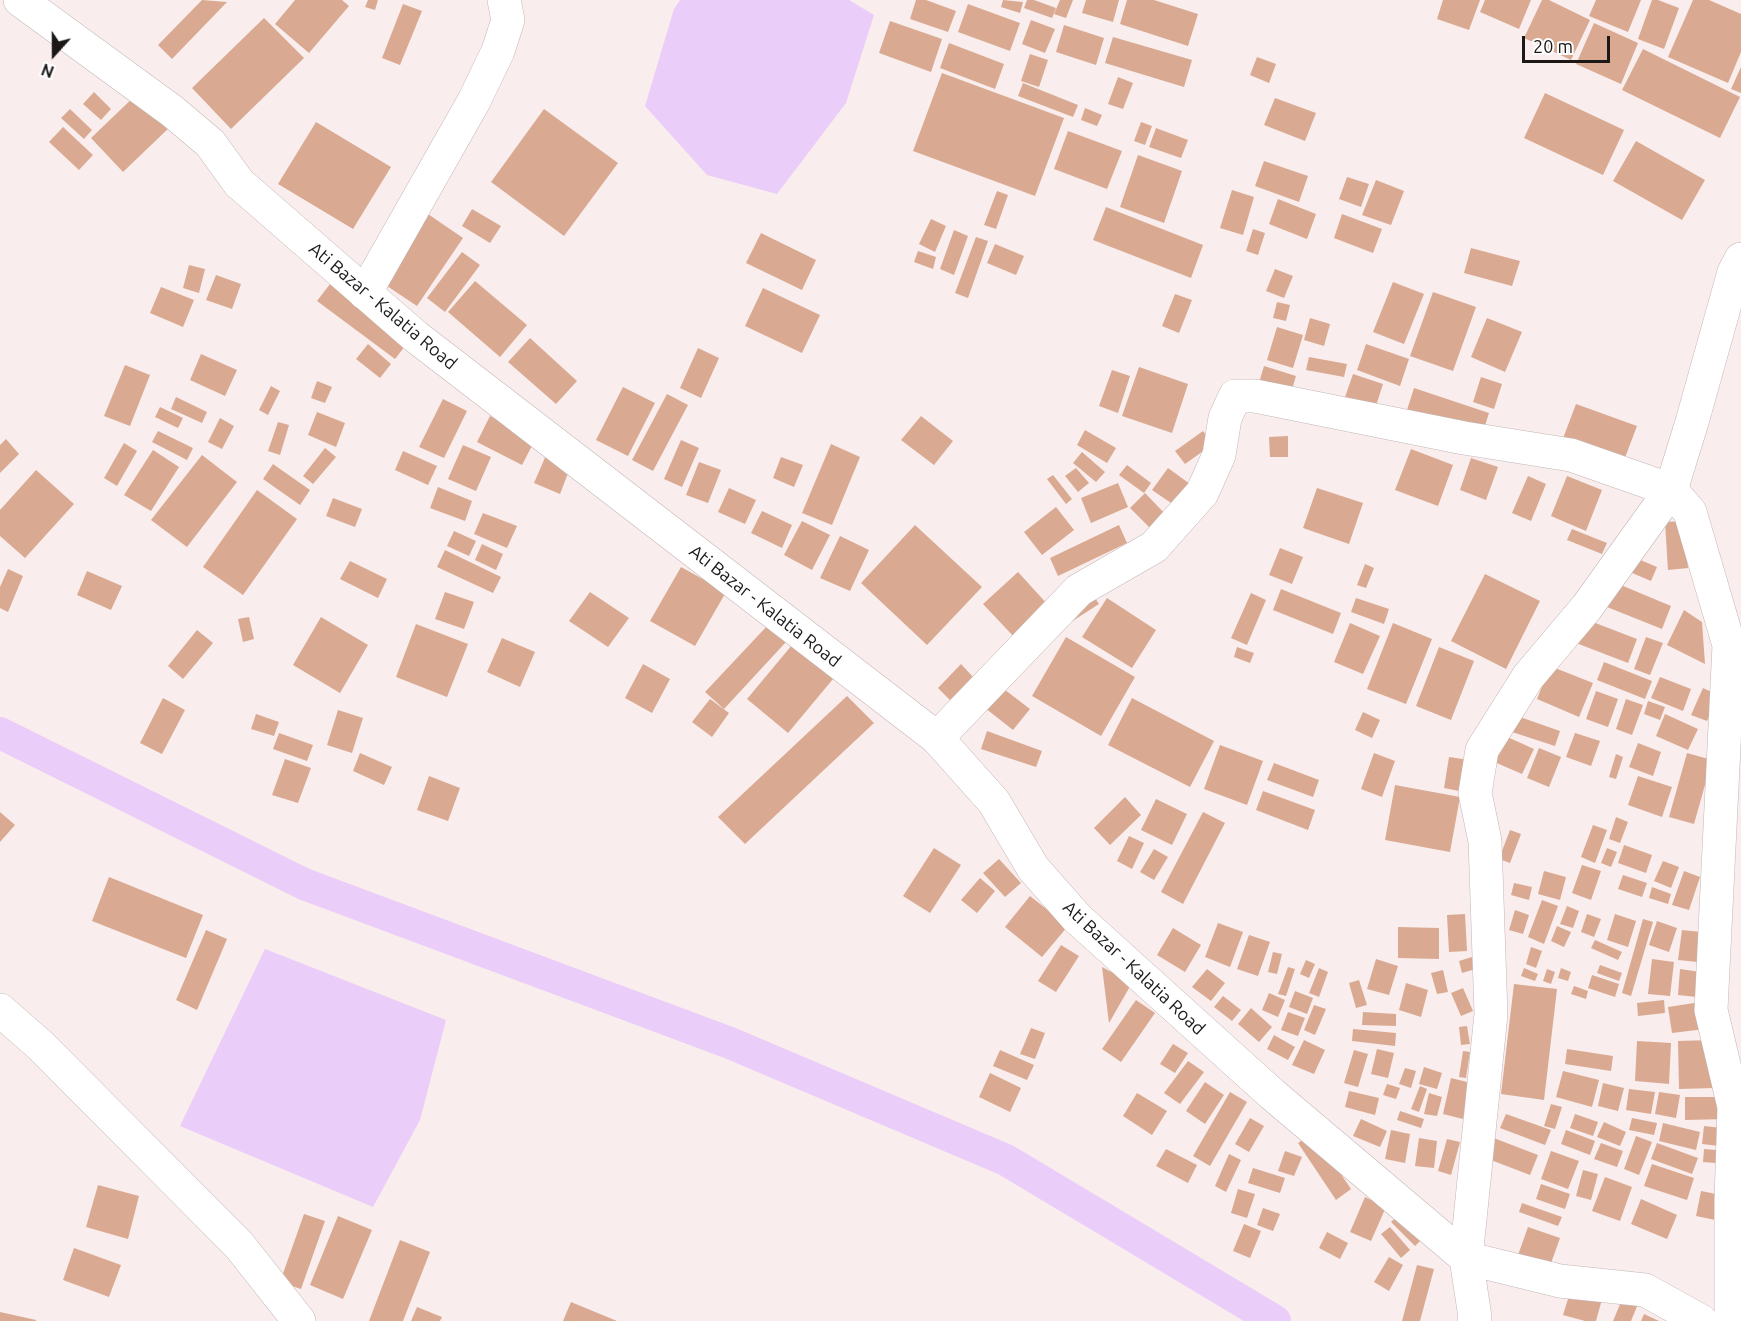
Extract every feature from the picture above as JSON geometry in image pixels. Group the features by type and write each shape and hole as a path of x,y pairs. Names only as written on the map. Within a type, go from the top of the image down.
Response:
{"main road":[{"name":"Ati Bazar - Kalatia Road","path":"20,0 180,117 210,143 239,183 415,336 937,738 994,802 1033,868 1077,918 1272,1094 1466,1258"},
{"path":"365,292 474,101 498,51 508,20 504,0"},
{"path":"1473,1321 1475,1317 1466,1258 1491,1014 1485,841 1475,793 1482,750 1528,677 1587,607 1671,490 1734,272 1741,259"},
{"path":"937,738 1079,590 1154,547 1202,493 1219,455 1225,418 1235,396 1256,396 1464,438 1571,455 1671,490 1690,512 1729,645 1711,1010 1734,1107 1731,1321"},
{"path":"0,1010 40,1045 239,1245 299,1321"},
{"path":"1466,1258 1560,1281 1645,1290 1701,1321"}],"shaded area":[{"path":"680,0 849,0 874,15 846,103 777,194 707,175 645,106 674,9"},
{"path":"265,949 446,1020 420,1120 373,1207 180,1126"}],"building":[{"path":"202,0 227,2 172,59 158,45"},
{"path":"295,0 342,0 349,6 309,53 275,24"},
{"path":"368,0 378,0 375,10 365,7"},
{"path":"916,0 926,0 956,11 948,32 910,19"},
{"path":"1003,0 1023,2 1020,13 1001,7"},
{"path":"1027,0 1034,0 1056,8 1052,18 1024,8"},
{"path":"1060,0 1073,0 1066,18 1054,14"},
{"path":"1086,0 1119,0 1113,22 1082,13"},
{"path":"1127,0 1154,0 1198,14 1188,46 1120,24"},
{"path":"1443,0 1480,0 1469,30 1437,19"},
{"path":"1485,0 1531,0 1519,29 1480,12"},
{"path":"1542,0 1549,0 1590,20 1571,60 1524,38"},
{"path":"1596,0 1641,0 1628,32 1589,16"},
{"path":"1652,0 1679,8 1664,49 1638,39"},
{"path":"1693,0 1709,0 1741,14 1741,52 1728,83 1668,57"},
{"path":"403,4 422,11 400,65 382,58"},
{"path":"968,4 1020,23 1010,51 958,32"},
{"path":"264,18 304,58 231,129 192,88"},
{"path":"1031,20 1055,29 1045,53 1022,44"},
{"path":"890,21 942,39 931,72 879,53"},
{"path":"1594,23 1638,43 1621,84 1576,64"},
{"path":"1064,25 1104,38 1096,65 1056,52"},
{"path":"1113,37 1192,60 1184,87 1105,63"},
{"path":"949,43 1004,64 995,89 940,68"},
{"path":"1643,49 1740,97 1720,138 1622,90"},
{"path":"1030,54 1048,60 1039,87 1021,81"},
{"path":"1257,57 1276,64 1269,83 1250,75"},
{"path":"1741,67 1741,93 1731,89"},
{"path":"942,73 1064,118 1035,196 913,151"},
{"path":"1118,77 1133,83 1123,109 1108,104"},
{"path":"1023,83 1078,105 1073,117 1018,96"},
{"path":"94,92 111,109 101,120 83,104"},
{"path":"139,92 171,126 123,172 91,138"},
{"path":"1545,93 1624,130 1603,175 1524,138"},
{"path":"1275,98 1316,113 1305,141 1264,125"},
{"path":"1085,108 1102,115 1097,126 1081,120"},
{"path":"70,109 92,130 84,139 61,118"},
{"path":"544,109 618,163 564,236 491,182"},
{"path":"316,122 391,167 353,229 278,184"},
{"path":"1141,122 1152,126 1145,145 1134,141"},
{"path":"63,127 93,155 79,170 49,142"},
{"path":"1156,128 1188,140 1181,158 1149,147"},
{"path":"1068,131 1122,151 1107,189 1054,169"},
{"path":"1636,141 1705,180 1682,220 1613,181"},
{"path":"1138,155 1182,171 1164,223 1120,207"},
{"path":"1264,161 1308,176 1299,202 1255,186"},
{"path":"1347,177 1369,184 1361,207 1339,199"},
{"path":"1376,180 1404,191 1391,225 1362,215"},
{"path":"1232,190 1254,197 1243,235 1220,228"},
{"path":"997,191 1008,195 996,229 984,225"},
{"path":"1278,199 1316,214 1307,239 1269,224"},
{"path":"1106,207 1203,245 1191,278 1093,240"},
{"path":"472,209 501,226 490,243 462,226"},
{"path":"428,214 463,238 417,306 381,282"},
{"path":"1342,214 1382,229 1373,253 1334,238"},
{"path":"931,219 946,226 935,252 919,244"},
{"path":"1253,229 1265,233 1258,255 1246,251"},
{"path":"954,230 968,236 954,275 940,269"},
{"path":"761,233 816,260 802,290 746,263"},
{"path":"976,237 988,241 968,298 955,293"},
{"path":"995,244 1024,256 1016,275 987,263"},
{"path":"1471,248 1520,261 1512,286 1464,273"},
{"path":"918,251 936,257 933,269 914,262"},
{"path":"462,252 480,265 445,312 427,298"},
{"path":"189,265 205,269 199,293 183,288"},
{"path":"1275,269 1293,276 1284,298 1266,291"},
{"path":"216,275 241,284 232,309 206,300"},
{"path":"475,281 527,325 500,357 448,312"},
{"path":"1393,282 1424,294 1404,344 1373,332"},
{"path":"330,284 409,341 395,359 317,301"},
{"path":"161,287 194,300 183,327 150,313"},
{"path":"763,288 820,315 802,353 745,326"},
{"path":"1433,292 1476,307 1453,371 1410,356"},
{"path":"1175,294 1192,300 1179,333 1162,326"},
{"path":"1277,302 1290,305 1286,321 1273,318"},
{"path":"1310,318 1330,324 1324,346 1304,340"},
{"path":"1487,318 1522,332 1505,372 1471,357"},
{"path":"1277,327 1303,335 1293,368 1267,360"},
{"path":"530,338 577,381 556,404 508,362"},
{"path":"368,344 391,364 380,378 356,359"},
{"path":"1366,344 1409,359 1400,386 1357,370"},
{"path":"698,348 719,358 701,398 680,388"},
{"path":"201,354 237,370 225,396 190,380"},
{"path":"1309,357 1347,364 1344,377 1306,370"},
{"path":"125,365 150,375 130,426 104,416"},
{"path":"1264,366 1296,376 1290,396 1258,386"},
{"path":"1139,367 1188,384 1172,433 1122,416"},
{"path":"1112,370 1130,376 1118,413 1099,406"},
{"path":"1353,374 1383,384 1373,415 1342,406"},
{"path":"1481,377 1502,384 1494,409 1473,402"},
{"path":"317,381 332,387 325,403 311,398"},
{"path":"271,386 280,391 268,415 259,410"},
{"path":"623,387 655,403 628,456 596,440"},
{"path":"1414,388 1489,413 1482,435 1407,410"},
{"path":"667,394 688,405 653,471 632,460"},
{"path":"176,397 207,412 202,423 171,409"},
{"path":"443,399 467,411 444,458 419,447"},
{"path":"1576,404 1637,426 1623,463 1562,441"},
{"path":"160,407 183,418 178,428 155,417"},
{"path":"317,412 345,423 336,447 308,435"},
{"path":"490,416 535,440 522,465 477,442"},
{"path":"921,416 953,441 934,465 901,440"},
{"path":"220,418 234,426 222,449 208,442"},
{"path":"278,422 289,425 280,455 268,451"},
{"path":"1085,430 1116,448 1107,463 1077,445"},
{"path":"158,431 193,448 187,460 152,442"},
{"path":"1203,431 1213,444 1185,464 1175,451"},
{"path":"1288,436 1288,457 1270,457 1269,437"},
{"path":"6,439 19,454 0,473 0,445"},
{"path":"681,440 699,448 682,487 664,479"},
{"path":"124,443 137,451 117,486 104,478"},
{"path":"831,444 860,457 832,525 802,513"},
{"path":"463,445 491,457 476,491 448,479"},
{"path":"325,448 336,457 313,484 303,476"},
{"path":"1411,449 1453,465 1438,506 1395,490"},
{"path":"153,450 179,467 151,511 124,495"},
{"path":"403,451 437,466 428,485 395,470"},
{"path":"1082,452 1105,472 1096,482 1073,463"},
{"path":"547,453 572,463 560,494 534,483"},
{"path":"202,455 237,482 187,547 151,520"},
{"path":"781,457 803,465 794,487 773,478"},
{"path":"1471,458 1498,467 1486,500 1460,490"},
{"path":"699,462 721,470 708,503 686,495"},
{"path":"273,464 310,490 300,505 263,479"},
{"path":"1127,465 1151,483 1144,493 1119,475"},
{"path":"1076,468 1089,483 1078,492 1065,476"},
{"path":"1168,468 1190,484 1174,505 1152,490"},
{"path":"36,470 74,504 25,558 0,536 0,510"},
{"path":"1053,475 1072,499 1066,504 1047,479"},
{"path":"1528,476 1546,484 1531,521 1512,513"},
{"path":"1567,476 1602,490 1586,531 1551,516"},
{"path":"1118,483 1128,507 1091,523 1081,498"},
{"path":"438,487 472,501 465,521 430,508"},
{"path":"729,488 756,500 745,524 718,512"},
{"path":"1317,488 1363,503 1349,544 1303,528"},
{"path":"257,490 297,519 243,595 203,567"},
{"path":"1145,493 1169,518 1154,532 1130,508"},
{"path":"333,498 362,509 355,527 326,516"},
{"path":"1056,507 1074,530 1042,555 1024,532"},
{"path":"762,511 792,525 782,548 751,533"},
{"path":"483,513 517,526 507,548 474,534"},
{"path":"802,521 830,535 812,570 784,555"},
{"path":"1685,521 1688,568 1668,570 1665,522"},
{"path":"915,525 982,587 927,645 861,583"},
{"path":"1119,525 1127,543 1058,576 1050,558"},
{"path":"1572,529 1607,543 1602,554 1567,540"},
{"path":"454,531 476,541 469,556 447,546"},
{"path":"840,536 869,550 850,591 820,578"},
{"path":"482,544 503,554 496,570 475,560"},
{"path":"1280,548 1303,557 1292,584 1269,575"},
{"path":"445,550 501,577 493,593 437,567"},
{"path":"1631,556 1657,567 1651,581 1625,570"},
{"path":"350,561 387,579 378,598 340,579"},
{"path":"1365,564 1374,568 1366,588 1357,585"},
{"path":"681,567 726,592 695,646 650,621"},
{"path":"8,569 23,576 8,612 0,608 0,587"},
{"path":"87,571 122,586 111,610 77,595"},
{"path":"1018,572 1049,606 1015,638 983,604"},
{"path":"1485,574 1540,601 1506,669 1451,641"},
{"path":"1616,583 1671,606 1662,629 1607,607"},
{"path":"1281,589 1341,613 1333,634 1273,610"},
{"path":"445,592 474,602 464,629 435,619"},
{"path":"590,592 629,618 608,647 569,621"},
{"path":"1091,592 1099,604 1071,622 1063,610"},
{"path":"1251,593 1266,600 1247,645 1231,638"},
{"path":"1107,598 1156,630 1132,668 1082,637"},
{"path":"1356,598 1389,609 1384,624 1351,612"},
{"path":"1684,610 1702,622 1705,664 1667,645"},
{"path":"249,617 254,639 243,642 238,619"},
{"path":"321,617 368,645 340,693 293,665"},
{"path":"1585,619 1637,639 1628,663 1576,643"},
{"path":"1350,623 1380,636 1363,674 1334,662"},
{"path":"1393,623 1432,639 1406,704 1367,689"},
{"path":"416,624 468,644 447,697 396,677"},
{"path":"768,625 786,642 724,709 705,692"},
{"path":"197,630 213,643 183,679 168,666"},
{"path":"1066,637 1135,677 1101,736 1032,696"},
{"path":"1646,637 1663,643 1650,675 1634,669"},
{"path":"502,638 535,652 520,687 487,672"},
{"path":"792,645 833,679 788,733 747,699"},
{"path":"1237,647 1254,653 1250,663 1234,657"},
{"path":"1439,647 1474,661 1451,720 1416,706"},
{"path":"1604,662 1652,681 1645,699 1597,680"},
{"path":"643,664 670,679 652,713 625,698"},
{"path":"961,664 973,677 950,700 938,688"},
{"path":"1550,666 1593,683 1579,717 1537,699"},
{"path":"1660,677 1691,689 1683,711 1651,698"},
{"path":"996,683 1030,709 1013,730 980,704"},
{"path":"1703,688 1718,695 1707,721 1691,715"},
{"path":"1596,691 1618,699 1608,727 1586,719"},
{"path":"847,696 874,723 745,844 718,817"},
{"path":"163,698 185,710 162,754 140,743"},
{"path":"1132,698 1214,741 1190,787 1108,745"},
{"path":"710,699 729,713 712,737 692,722"},
{"path":"1626,699 1643,705 1632,735 1616,729"},
{"path":"1648,701 1665,707 1660,720 1644,714"},
{"path":"338,710 363,718 352,753 327,745"},
{"path":"1363,712 1380,720 1372,738 1355,730"},
{"path":"256,714 279,722 274,736 251,729"},
{"path":"1665,714 1698,729 1688,750 1656,736"},
{"path":"1517,716 1560,731 1555,746 1512,732"},
{"path":"987,731 1042,751 1036,767 981,749"},
{"path":"279,733 313,745 307,761 273,749"},
{"path":"1575,733 1600,741 1591,766 1566,757"},
{"path":"1503,735 1534,749 1522,774 1492,761"},
{"path":"1638,743 1661,752 1653,776 1629,767"},
{"path":"1220,745 1263,761 1247,805 1204,789"},
{"path":"1539,748 1561,757 1549,787 1527,778"},
{"path":"360,753 392,767 384,785 353,771"},
{"path":"1374,753 1395,761 1382,797 1361,789"},
{"path":"1687,753 1712,760 1694,824 1669,817"},
{"path":"1616,754 1623,757 1616,779 1609,777"},
{"path":"1449,757 1469,760 1464,792 1444,788"},
{"path":"285,759 311,768 298,803 272,795"},
{"path":"1274,763 1319,780 1313,797 1267,780"},
{"path":"429,776 460,788 448,821 417,810"},
{"path":"1638,776 1672,787 1662,817 1628,805"},
{"path":"1395,785 1460,797 1450,852 1385,840"},
{"path":"1263,791 1315,810 1308,830 1256,810"},
{"path":"1125,797 1141,815 1110,845 1094,828"},
{"path":"1156,799 1187,814 1172,845 1141,830"},
{"path":"0,812 15,825 0,842"},
{"path":"1203,812 1225,823 1183,904 1161,892"},
{"path":"1616,817 1628,822 1620,843 1609,839"},
{"path":"1593,825 1607,830 1595,863 1581,857"},
{"path":"1510,830 1521,834 1510,863 1499,859"},
{"path":"1129,836 1144,843 1132,869 1117,861"},
{"path":"1624,845 1652,855 1646,873 1618,863"},
{"path":"934,848 961,865 930,913 903,896"},
{"path":"1607,848 1617,852 1611,867 1601,863"},
{"path":"1154,849 1168,857 1154,880 1140,872"},
{"path":"999,859 1021,883 1005,897 983,873"},
{"path":"1663,861 1679,867 1671,888 1654,881"},
{"path":"1582,865 1601,871 1591,900 1572,893"},
{"path":"1544,871 1566,877 1560,900 1538,894"},
{"path":"1684,871 1700,877 1689,910 1672,905"},
{"path":"1623,875 1647,883 1642,897 1618,889"},
{"path":"109,877 203,915 186,958 92,921"},
{"path":"980,878 995,891 977,913 961,900"},
{"path":"1514,883 1532,887 1529,900 1511,895"},
{"path":"1652,887 1671,894 1668,904 1649,898"},
{"path":"1030,896 1068,926 1042,957 1005,927"},
{"path":"1542,900 1558,906 1544,944 1528,937"},
{"path":"1567,906 1579,911 1573,928 1560,924"},
{"path":"1515,910 1529,915 1523,934 1509,930"},
{"path":"1465,914 1467,951 1449,952 1447,915"},
{"path":"1587,914 1601,919 1594,937 1581,932"},
{"path":"1615,914 1636,921 1628,947 1607,940"},
{"path":"1643,919 1653,922 1631,996 1622,993"},
{"path":"1657,921 1677,928 1669,952 1649,945"},
{"path":"1218,923 1243,932 1230,967 1205,957"},
{"path":"1557,926 1571,932 1564,947 1551,941"},
{"path":"1398,927 1439,928 1439,959 1398,958"},
{"path":"1173,928 1201,945 1185,972 1157,955"},
{"path":"206,930 227,939 197,1010 176,1000"},
{"path":"1682,930 1701,932 1698,962 1678,960"},
{"path":"1249,935 1270,942 1258,976 1237,969"},
{"path":"1595,940 1622,952 1618,960 1591,948"},
{"path":"1061,945 1079,956 1056,992 1038,981"},
{"path":"1531,947 1542,951 1536,968 1526,964"},
{"path":"1273,952 1282,954 1277,974 1268,972"},
{"path":"1475,956 1479,968 1462,973 1459,961"},
{"path":"1376,959 1398,966 1389,995 1367,989"},
{"path":"1652,959 1674,962 1670,996 1648,994"},
{"path":"1306,960 1315,964 1309,978 1300,974"},
{"path":"1600,965 1622,973 1619,981 1597,973"},
{"path":"1102,967 1132,983 1109,1023"},
{"path":"1288,967 1295,969 1286,996 1278,994"},
{"path":"1319,968 1328,972 1319,997 1309,993"},
{"path":"1524,968 1538,974 1535,981 1521,976"},
{"path":"1561,968 1571,972 1568,981 1558,978"},
{"path":"1207,969 1225,983 1211,1001 1192,987"},
{"path":"1547,969 1555,972 1551,984 1543,981"},
{"path":"1680,969 1700,972 1697,997 1678,995"},
{"path":"1443,970 1448,992 1437,994 1431,973"},
{"path":"1592,975 1619,984 1615,997 1588,988"},
{"path":"1359,980 1367,1005 1356,1008 1349,983"},
{"path":"1406,983 1428,990 1421,1017 1399,1010"},
{"path":"1514,984 1557,989 1544,1100 1501,1094"},
{"path":"1574,986 1588,991 1586,999 1571,994"},
{"path":"1463,988 1473,1011 1461,1016 1451,993"},
{"path":"1295,991 1313,998 1307,1014 1289,1007"},
{"path":"1269,993 1285,1000 1278,1017 1262,1010"},
{"path":"1223,996 1241,1010 1232,1021 1214,1007"},
{"path":"1136,1000 1155,1013 1121,1062 1102,1049"},
{"path":"1664,1000 1665,1013 1638,1016 1637,1003"},
{"path":"1701,1002 1705,1029 1672,1033 1668,1007"},
{"path":"1314,1005 1326,1009 1315,1035 1304,1030"},
{"path":"1251,1008 1272,1027 1259,1042 1238,1024"},
{"path":"1288,1012 1305,1018 1298,1036 1281,1030"},
{"path":"1363,1012 1396,1014 1396,1026 1362,1025"},
{"path":"1467,1026 1470,1044 1461,1045 1459,1027"},
{"path":"1031,1028 1045,1033 1035,1059 1020,1054"},
{"path":"1353,1029 1396,1033 1395,1046 1352,1041"},
{"path":"1274,1035 1295,1047 1288,1060 1267,1049"},
{"path":"1304,1040 1325,1050 1314,1074 1292,1065"},
{"path":"1713,1040 1714,1088 1679,1089 1678,1041"},
{"path":"1637,1041 1671,1043 1669,1084 1635,1081"},
{"path":"1173,1044 1188,1053 1175,1073 1160,1064"},
{"path":"1377,1049 1394,1053 1388,1078 1371,1074"},
{"path":"1567,1049 1613,1056 1611,1071 1565,1064"},
{"path":"1000,1050 1034,1065 1027,1080 993,1066"},
{"path":"1354,1050 1368,1054 1358,1087 1344,1083"},
{"path":"1463,1051 1470,1052 1466,1078 1459,1077"},
{"path":"1188,1061 1204,1072 1180,1104 1164,1093"},
{"path":"1424,1067 1442,1073 1437,1089 1419,1084"},
{"path":"1405,1068 1416,1071 1411,1088 1399,1084"},
{"path":"1563,1071 1599,1080 1592,1107 1556,1097"},
{"path":"990,1073 1021,1088 1010,1112 979,1097"},
{"path":"1451,1078 1471,1083 1463,1119 1443,1114"},
{"path":"1205,1082 1224,1095 1205,1124 1186,1111"},
{"path":"1603,1083 1624,1088 1618,1111 1598,1106"},
{"path":"1387,1084 1400,1088 1396,1099 1383,1095"},
{"path":"1420,1086 1427,1089 1419,1112 1411,1109"},
{"path":"1629,1089 1655,1092 1651,1114 1626,1110"},
{"path":"1349,1091 1379,1098 1375,1115 1345,1107"},
{"path":"1230,1092 1247,1102 1210,1166 1193,1156"},
{"path":"1659,1092 1680,1095 1676,1118 1655,1114"},
{"path":"1137,1093 1167,1111 1152,1135 1123,1116"},
{"path":"1429,1093 1442,1097 1437,1116 1424,1114"},
{"path":"1685,1097 1727,1097 1727,1119 1685,1120"},
{"path":"1551,1104 1562,1107 1555,1129 1544,1126"},
{"path":"1400,1111 1424,1119 1421,1128 1397,1120"},
{"path":"1506,1114 1551,1130 1545,1145 1500,1128"},
{"path":"1575,1114 1598,1122 1593,1136 1570,1128"},
{"path":"1250,1118 1264,1126 1249,1152 1235,1144"},
{"path":"1632,1118 1657,1123 1654,1135 1629,1130"},
{"path":"1361,1119 1387,1131 1380,1147 1353,1136"},
{"path":"1604,1122 1626,1132 1620,1146 1597,1137"},
{"path":"1663,1123 1700,1132 1696,1150 1659,1141"},
{"path":"1704,1126 1730,1129 1728,1147 1702,1144"},
{"path":"1391,1130 1410,1134 1405,1163 1385,1159"},
{"path":"1566,1130 1595,1141 1590,1155 1561,1144"},
{"path":"1313,1133 1351,1189 1336,1200 1298,1143"},
{"path":"1636,1136 1652,1142 1639,1175 1624,1169"},
{"path":"1491,1137 1538,1155 1530,1175 1483,1157"},
{"path":"1419,1138 1437,1141 1434,1168 1415,1166"},
{"path":"1447,1139 1460,1142 1451,1175 1438,1171"},
{"path":"1601,1143 1623,1151 1617,1167 1594,1159"},
{"path":"1657,1143 1698,1158 1692,1174 1651,1159"},
{"path":"1166,1149 1197,1165 1188,1183 1156,1166"},
{"path":"1704,1149 1728,1151 1727,1164 1703,1162"},
{"path":"1285,1151 1302,1157 1294,1176 1278,1171"},
{"path":"1551,1151 1579,1161 1568,1189 1541,1179"},
{"path":"1229,1154 1241,1160 1226,1192 1215,1186"},
{"path":"1652,1164 1694,1178 1687,1200 1644,1186"},
{"path":"1253,1168 1285,1178 1280,1193 1248,1183"},
{"path":"1583,1170 1598,1174 1591,1200 1576,1196"},
{"path":"1605,1177 1632,1187 1620,1221 1592,1211"},
{"path":"1541,1184 1570,1194 1565,1209 1536,1199"},
{"path":"98,1185 139,1196 128,1239 86,1227"},
{"path":"1238,1189 1255,1194 1247,1218 1231,1213"},
{"path":"1701,1191 1726,1196 1720,1221 1696,1216"},
{"path":"1365,1197 1386,1207 1371,1241 1350,1232"},
{"path":"1641,1199 1677,1215 1667,1239 1631,1224"},
{"path":"1522,1203 1562,1217 1558,1226 1519,1212"},
{"path":"1263,1208 1280,1214 1273,1231 1257,1225"},
{"path":"1403,1210 1427,1234 1415,1246 1391,1222"},
{"path":"304,1214 325,1221 301,1289 280,1282"},
{"path":"338,1216 372,1230 343,1299 310,1285"},
{"path":"1244,1224 1261,1231 1250,1258 1233,1251"},
{"path":"1390,1227 1410,1250 1401,1258 1381,1234"},
{"path":"1528,1227 1560,1238 1550,1266 1518,1255"},
{"path":"1327,1232 1348,1243 1340,1259 1319,1248"},
{"path":"400,1240 430,1252 403,1321 369,1321"},
{"path":"74,1248 121,1265 109,1297 63,1280"},
{"path":"1389,1257 1403,1265 1389,1291 1374,1282"},
{"path":"1417,1265 1434,1269 1420,1321 1402,1321"},
{"path":"1573,1283 1604,1292 1596,1321 1585,1321 1563,1315"},
{"path":"1623,1297 1638,1304 1631,1321 1613,1321"},
{"path":"571,1302 617,1321 563,1321"},
{"path":"417,1307 442,1317 440,1321 411,1321"},
{"path":"0,1312 36,1320 36,1321 0,1321"},
{"path":"1644,1314 1659,1321 1641,1321"}],"waterway":[{"path":"0,733 304,884 730,1043 1006,1160 1275,1321"}]}
